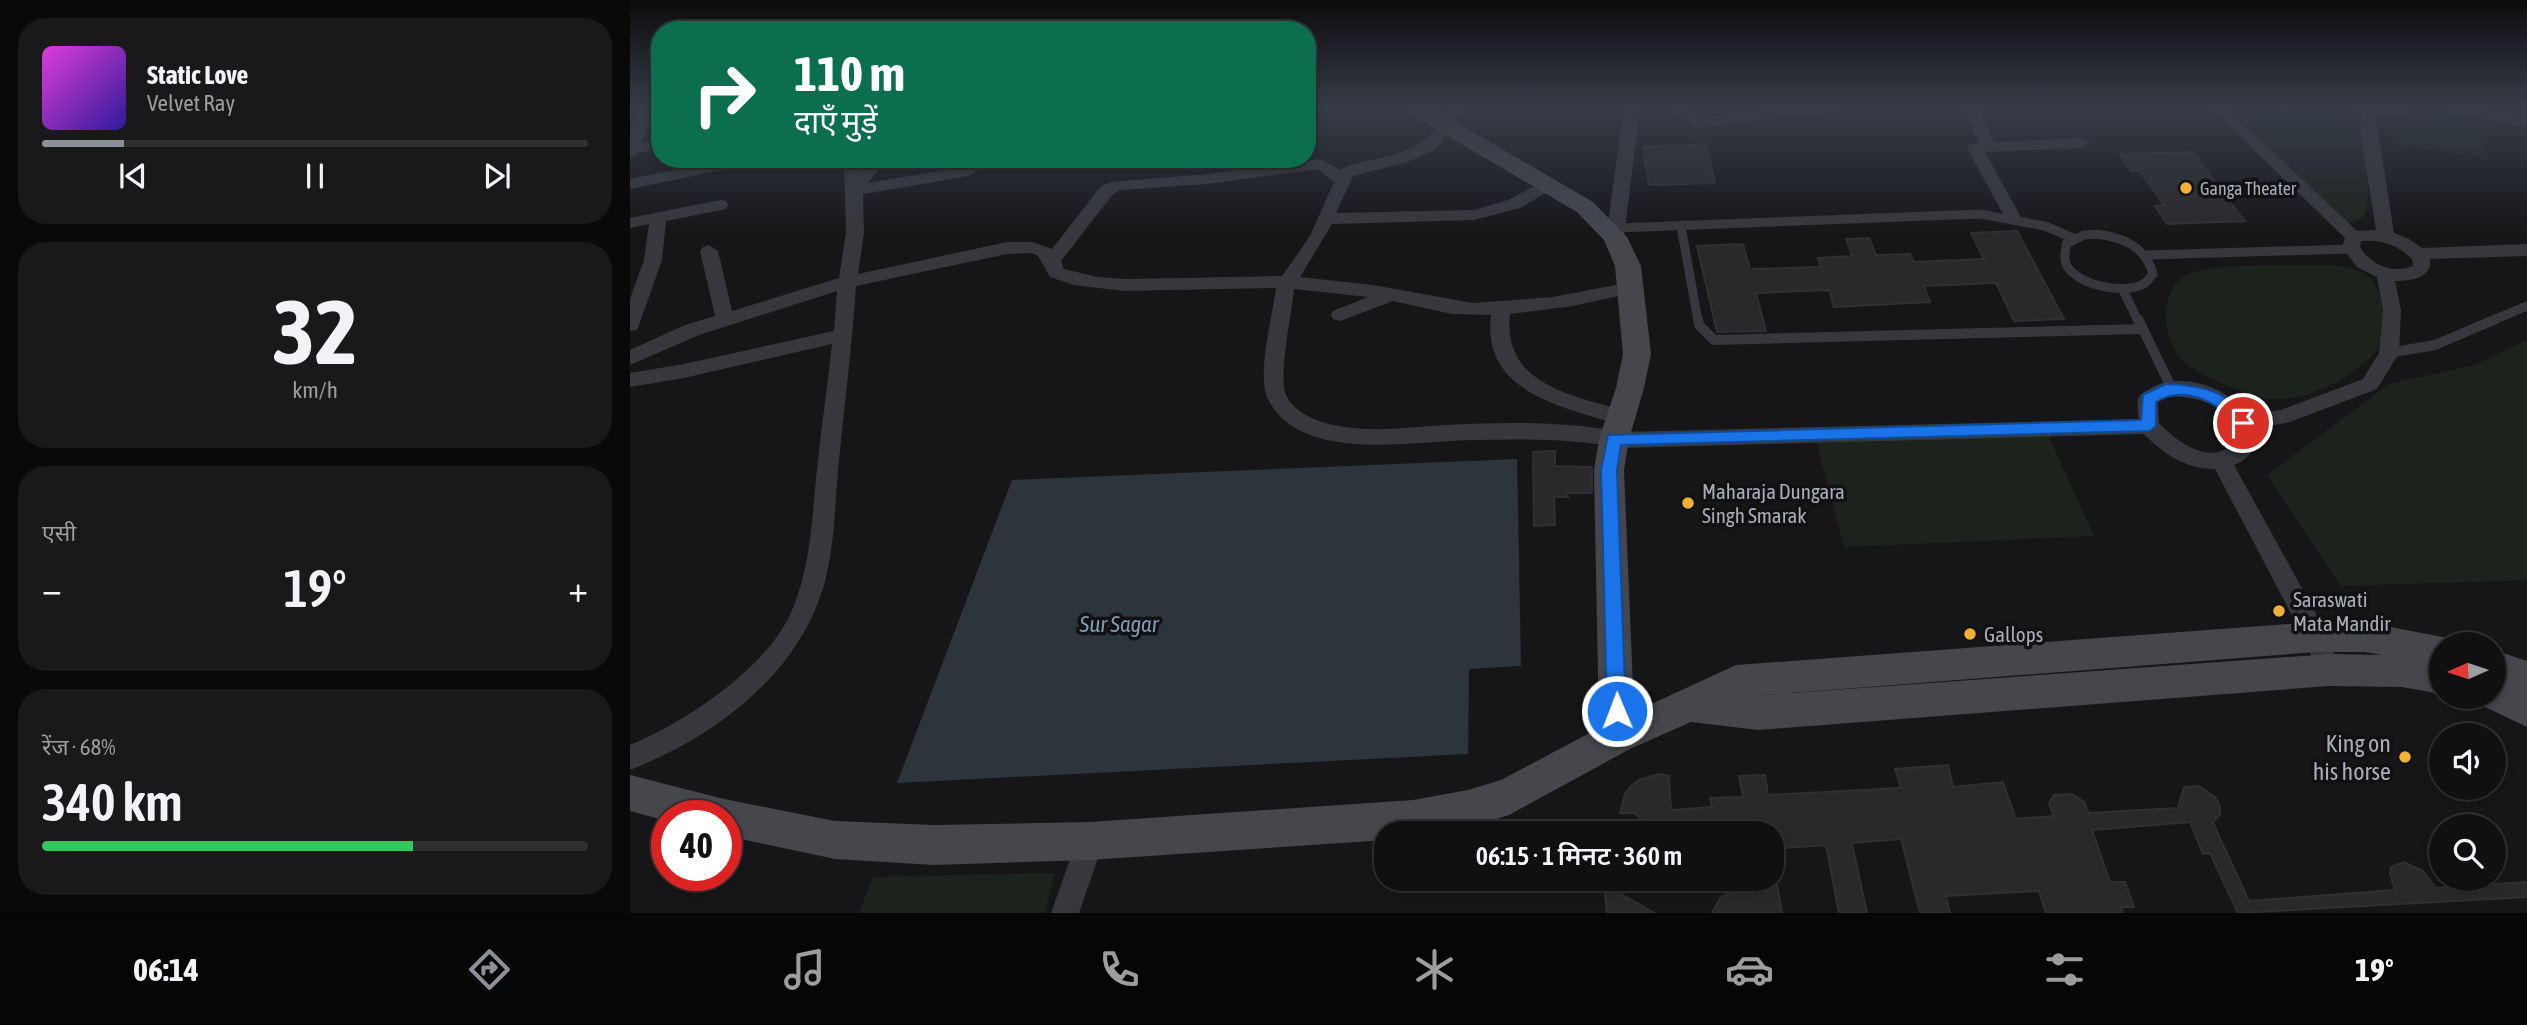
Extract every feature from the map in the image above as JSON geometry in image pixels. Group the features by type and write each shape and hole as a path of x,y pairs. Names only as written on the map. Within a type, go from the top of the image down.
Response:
{"street":[{"path":"1425,150 1413,155 1354,169 1342,180 1318,236 1286,284 1274,372 1276,396 1290,414 1314,428 1374,438 1467,432 1581,432 1617,428 2149,426"},
{"path":"1499,150 1548,186 1585,207 1615,232 1628,265 1637,354 1609,470 1617,737"},
{"path":"1615,232 1626,150"},
{"path":"1976,150 2014,219"},
{"path":"2261,150 2336,223 2353,243 2363,262 2385,274 2414,274 2422,269 2423,261 2418,254 2407,245 2386,236 2364,235 2353,243"},
{"path":"2371,150 2386,236"},
{"path":"1316,165 1321,164 1342,180"},
{"path":"630,184 707,168"},
{"path":"630,758 654,749 700,723 782,648 797,625 810,590 821,547 844,335 847,282 855,234 853,168"},
{"path":"854,190 872,168"},
{"path":"1053,259 1107,190 1117,186 1207,179 1291,168"},
{"path":"854,190 970,171"},
{"path":"1325,219 1474,215 1514,204 1548,186"},
{"path":"630,223 720,205"},
{"path":"630,325 653,260 658,219"},
{"path":"630,358 665,341 847,282 1007,248 1030,247 1045,251 1053,259 1056,273 1066,279 1086,282 1157,284 1258,281 1392,294 1456,309 1567,302 1631,288"},
{"path":"2418,254 2527,250"},
{"path":"709,251 725,320"},
{"path":"630,265 653,260"},
{"path":"2243,423 2283,417 2370,384 2389,353 2392,310 2385,274"},
{"path":"1340,316 1392,294"},
{"path":"1501,308 1499,342 1503,355 1514,369 1531,384 1617,428"},
{"path":"630,380 684,371 844,335"},
{"path":"2166,389 2172,389 2196,390 2218,399 2234,410 2243,423 2248,441 2235,456 2221,460 2202,459 2166,444 2149,426 2148,399 2166,389"},
{"path":"2221,460 2323,654"},
{"path":"742,820 835,840 934,845 1090,841 1413,819 1468,809 1509,796 1617,737 1689,705 1758,713 2323,654 2364,636 2429,648"},
{"path":"2323,654 2429,676"},
{"path":"2506,669 2527,677"},
{"path":"2506,700 2527,710"},
{"path":"630,793 657,800"},
{"path":"1065,913 1090,841"}],"lane":[{"path":"1615,232 1681,226 1980,214 2045,226 2073,238"},
{"path":"1681,226 1699,325 1714,340 2142,329"},
{"path":"2097,234 2131,244 2147,255 2153,265 2153,275 2148,283 2137,288 2123,290 2094,284 2070,269 2064,260 2066,244 2073,238 2097,234"},
{"path":"2147,255 2353,243"},
{"path":"2123,290 2172,389"},
{"path":"2389,353 2435,345 2527,306"}],"shaded area":[{"path":"2267,150 2365,150 2369,184 2366,209 2362,218 2346,225"},
{"path":"2430,150 2484,150 2487,160"},
{"path":"2295,265 2346,267 2368,277 2376,285 2383,310 2379,349 2354,371 2307,394 2273,399 2253,396 2200,373 2184,362 2176,352 2170,340 2166,313 2173,288 2182,278 2194,272 2217,268"},
{"path":"2527,340 2527,580 2341,586 2267,475 2389,384 2474,365"},
{"path":"2045,428 2094,536 1844,547 1815,437"},
{"path":"1055,873 1045,913 859,913 873,877"}],"water":[{"name":"Sur Sagar","path":"1517,459 1521,666 1469,669 1468,754 897,783 1012,480"}],"building":[{"path":"1643,150 1707,150 1715,183 1649,185"},
{"name":"Ganga Theater","path":"2193,152 2245,221 2167,224 2155,206 2164,205 2140,171 2131,171 2120,154"},
{"path":"2017,231 2064,319 2014,321 1996,283 1924,286 1930,302 1834,307 1829,290 1756,293 1766,331 1717,332 1697,246 1743,244 1750,269 1821,267 1818,258 1852,256 1846,239 1869,238 1876,255 1910,254 1914,262 1984,259 1971,233"},
{"path":"1555,451 1555,466 1592,467 1592,493 1567,493 1568,497 1554,497 1555,525 1534,526 1533,452"},
{"path":"1948,765 1953,787 2003,782 2016,819 2054,816 2049,803 2054,795 2072,794 2084,802 2089,813 2178,808 2184,787 2199,786 2215,797 2220,806 2220,814 2213,823 2249,901 2395,890 2390,874 2391,867 2404,862 2423,871 2429,879 2429,891 2506,891 2506,883 2527,882 2527,897 2238,913 2210,853 2203,854 2190,822 2092,830 2110,882 2125,882 2134,907 2121,907 2123,913 2046,913 2039,891 1946,896 1950,913 1920,913 1901,839 1852,843 1867,913 1839,913 1826,845 1784,848 1784,821 1641,821 1634,813 1620,813 1625,794 1631,786 1639,780 1659,774 1669,776 1671,810 1712,807 1710,798 1743,797 1739,776 1765,775 1768,795 1901,788 1895,769"},
{"path":"1605,891 1616,891 1654,913 1607,913"},
{"path":"1778,891 1782,913 1712,913 1721,897 1732,892"}],"place":[{"name":"Ganga Theater","path":"2186,188"},
{"name":"Maharaja Dungara Singh Smarak","path":"1688,503"},
{"name":"Saraswati Mata Mandir","path":"2279,611"},
{"name":"Gallops","path":"1970,634"},
{"name":"King on his horse","path":"2405,757"}],"route":[{"path":"1617,711 1609,470 1614,439 2149,426 2148,399 2166,389 2196,390 2218,399 2234,410 2243,423"}]}
